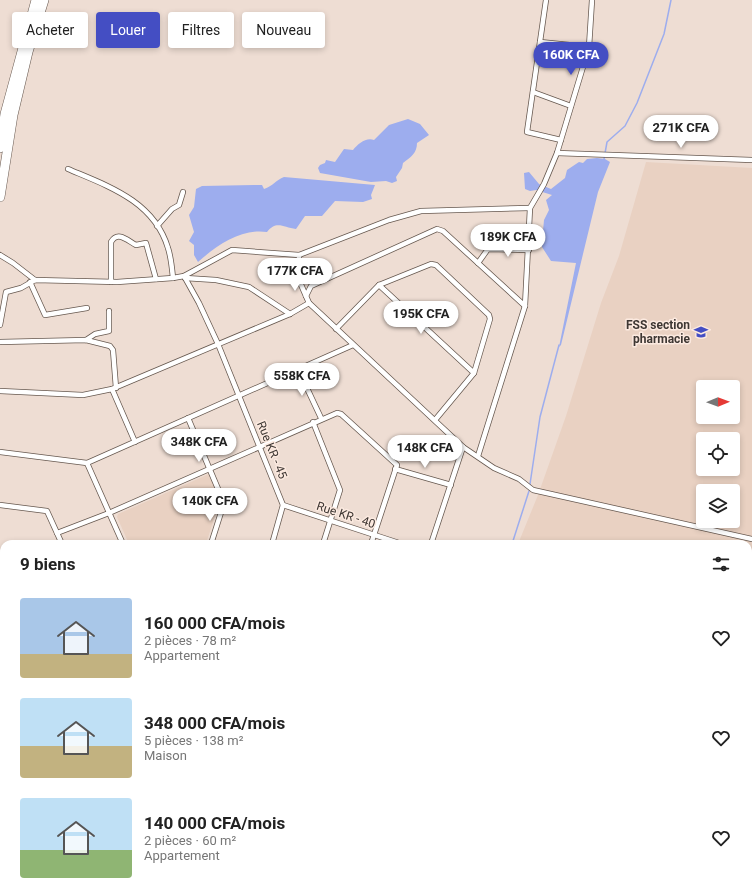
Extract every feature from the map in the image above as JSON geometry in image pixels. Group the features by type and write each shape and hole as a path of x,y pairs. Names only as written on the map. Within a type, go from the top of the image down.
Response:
{"highway":[{"path":"0,197 9,114 36,0"},
{"path":"0,148 1,136 44,0"}],"street":[{"path":"546,0 527,132 561,140"},
{"path":"478,456 526,306 530,250 530,208 544,184 557,153 589,47 592,0"},
{"path":"540,42 589,47"},
{"path":"533,92 571,106"},
{"path":"557,153 752,160"},
{"path":"68,169 103,184 133,200 144,208 164,238 168,249 173,278"},
{"path":"157,226 172,209 179,204 183,192"},
{"path":"184,277 232,250 299,255 389,220 412,213 435,210 530,208"},
{"path":"306,296 311,286 437,229 443,231 526,306"},
{"path":"111,282 111,242 114,238 119,236 125,237 136,245 146,243 156,278"},
{"path":"478,263 488,249 530,250"},
{"path":"0,255 35,280"},
{"path":"299,255 299,280 309,303 463,447 494,468 519,480 533,490 752,539"},
{"path":"336,329 379,285 431,264 436,265 490,317 474,373 434,420"},
{"path":"0,325 6,292 21,288 35,280 111,282 184,277 216,280 249,287 290,314"},
{"name":"Rue KR - 45","path":"184,277 200,303 218,344 283,505"},
{"path":"30,282 45,315 87,308"},
{"path":"379,285 474,373"},
{"path":"0,391 83,395 114,389 290,314 309,303"},
{"path":"86,340 95,334 108,332 109,311"},
{"path":"0,342 86,340 113,348 114,389 135,442"},
{"path":"0,452 87,463 353,345"},
{"path":"298,369 321,418"},
{"path":"57,533 109,513 334,412 340,414 396,465 372,540"},
{"path":"188,418 210,467 224,504 212,540"},
{"path":"313,422 340,490 324,540"},
{"path":"432,540 463,447"},
{"path":"87,463 121,540"},
{"path":"395,469 450,485"},
{"path":"0,505 47,511 60,540"},
{"path":"273,540 283,505"},
{"name":"Rue KR - 40","path":"283,505 390,540"}],"shaded area":[{"path":"646,162 752,168 752,540 520,540 538,495 566,416 601,303 619,256"},
{"path":"209,474 220,500 207,540 127,540 117,517 118,514"}],"water":[{"path":"408,119 420,124 429,135 417,143 415,152 403,163 402,168 396,177 397,181 392,183 386,181 371,182 320,173 318,168 320,165 325,163 326,160 335,162 344,149 353,150 365,140 374,140 389,125"},
{"path":"587,159 605,159 610,162 598,192 561,345 559,347 576,263 551,261 542,247 544,220 549,210 546,200 552,195 536,190 530,191 525,189 524,173 529,172 539,184 551,189 565,178 567,170 579,162 583,163"},
{"path":"284,177 375,185 371,195 372,199 363,202 335,201 322,216 305,216 296,229 277,225 270,228 267,232 257,231 238,236 221,244 198,262 194,255 194,245 189,241 194,232 189,215 194,207 196,189 202,186 262,185 264,189"}],"waterway":[{"path":"604,159 607,142 625,126 637,103 664,34 671,0"},
{"path":"530,484 540,417 559,345"},
{"path":"513,540 529,491"}],"place":[{"name":"FSS section pharmacie","path":"701,332"}]}
